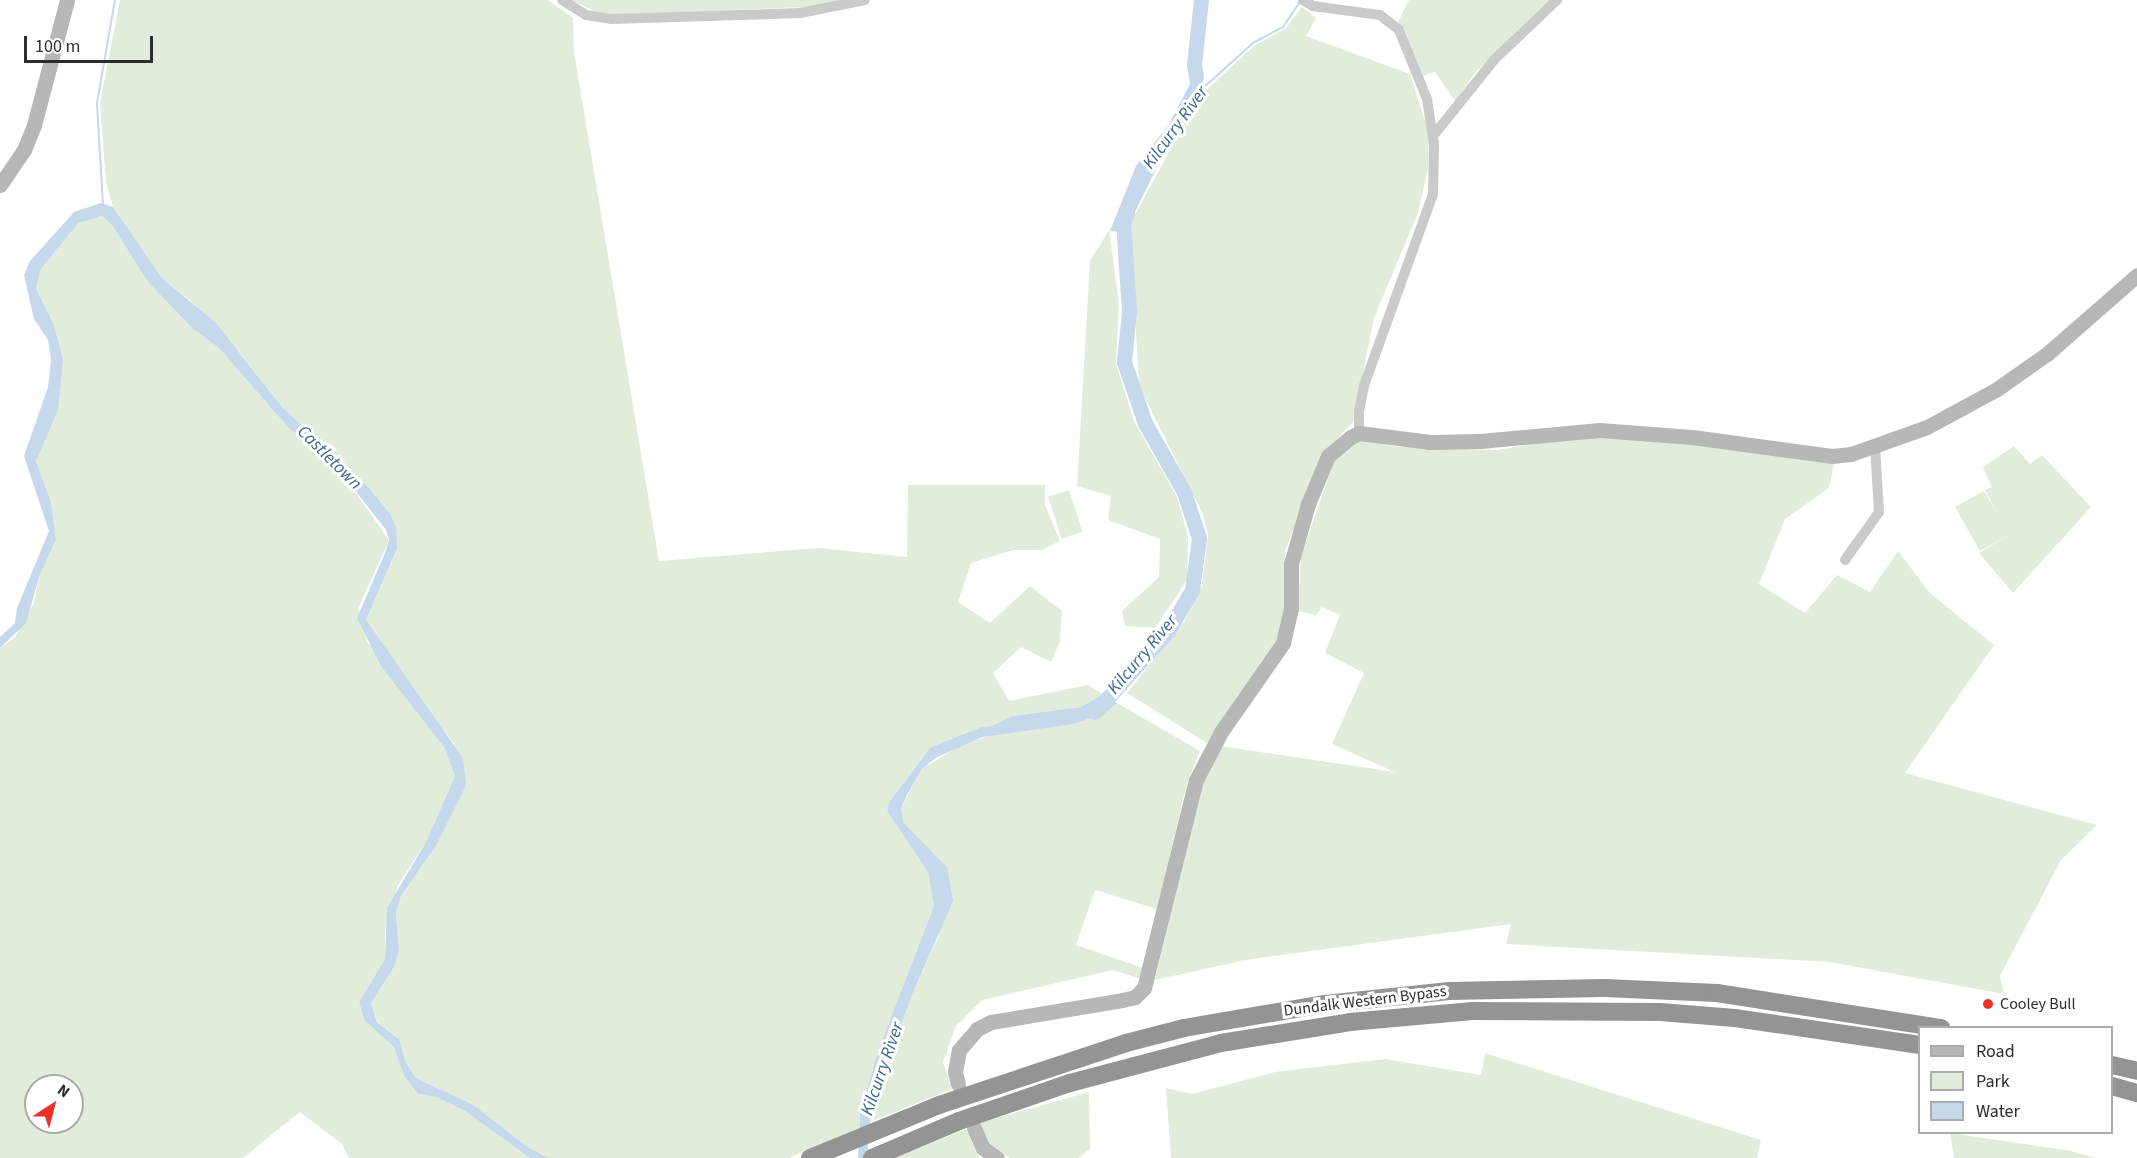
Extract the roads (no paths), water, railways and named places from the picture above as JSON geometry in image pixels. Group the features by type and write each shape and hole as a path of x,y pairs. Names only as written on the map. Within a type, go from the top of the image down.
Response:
{"highway":[{"name":"Dundalk Western Bypass","path":"810,1158 876,1129 1023,1075 1136,1040 1274,1011 1387,997 1536,987 1717,993 1928,1026"},
{"name":"Dundalk Western Bypass","path":"873,1158 959,1120 1070,1083 1221,1043 1350,1022 1473,1011 1618,1010 1735,1018 1918,1046"},
{"path":"2113,1065 2137,1071"},
{"path":"2113,1086 2137,1093"}],"street":[{"path":"0,185 24,150 34,125 67,0"},
{"path":"562,0 586,15 611,19 801,12 865,0"},
{"path":"1302,0 1313,6 1380,15 1399,30 1427,99 1433,136 1433,194 1364,386 1359,411 1359,433"},
{"path":"1433,136 1494,60 1557,0"},
{"path":"957,1083 955,1072 959,1050 977,1029 991,1022 1135,997 1146,981 1196,780 1221,732 1261,680 1283,643 1290,608 1291,564 1308,504 1328,456 1359,433 1430,442 1530,439 1599,430 1692,436 1832,456 1875,447 1927,427 1997,389 2048,353 2137,275"},
{"path":"1845,560 1879,512 1875,447"},
{"path":"974,1128 983,1148 997,1158"}],"water":[{"path":"1190,59 1198,60 1202,93 1161,159 1125,232 1110,231 1136,166 1168,126 1190,84"},
{"name":"Castletown","path":"101,203 113,207 162,278 216,323 283,408 369,488 390,514 396,527 397,549 366,620 463,758 466,786 437,844 401,896 396,913 399,950 394,967 371,1003 377,1022 399,1039 406,1063 416,1078 472,1104 529,1148 549,1158 530,1158 465,1111 436,1097 418,1094 404,1076 394,1047 364,1020 359,1002 385,959 387,908 426,842 455,776 444,747 381,666 357,618 385,553 389,540 386,530 343,475 287,426 219,348 192,328 148,282 112,225 102,216 79,223 41,269 36,288 54,325 63,359 58,410 36,461 51,502 56,540 39,577 26,623 0,648 0,637 15,623 17,608 49,531 24,456 48,387 51,360 48,340 34,319 24,275 30,261 74,212"},
{"path":"1103,694 1117,703 1104,714 1073,724 983,737 937,757 922,769 906,797 901,808 904,823 947,867 953,901 912,995 871,1106 867,1158 858,1158 860,1113 878,1051 934,906 928,872 887,811 890,801 931,747 982,727 992,726 1012,716 1081,707"}],"waterway":[{"path":"103,205 97,103 115,0"},
{"path":"1196,77 1194,65 1201,0"},
{"name":"Kilcurry River","path":"1202,89 1253,43 1283,27 1300,2"},
{"name":"Kilcurry River","path":"1095,712 1168,631 1192,590 1199,538 1184,492 1145,423 1124,362 1129,311 1123,221 1127,213"}],"place":[{"name":"Cooley Bull","path":"1988,1004"}]}
